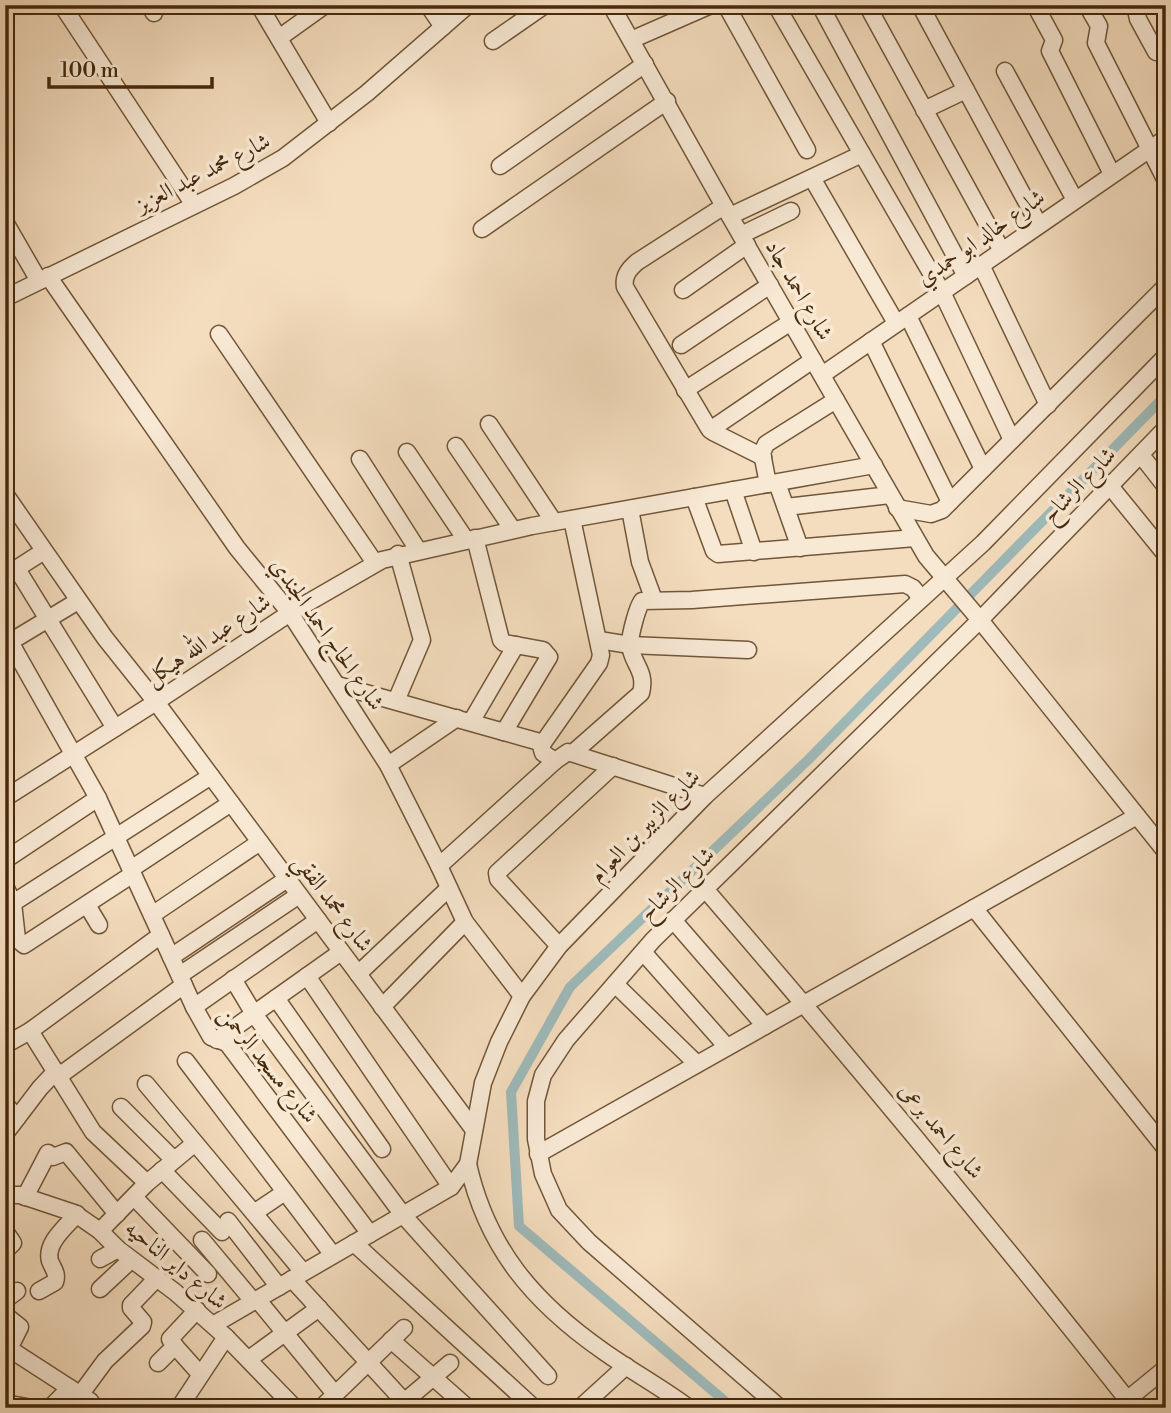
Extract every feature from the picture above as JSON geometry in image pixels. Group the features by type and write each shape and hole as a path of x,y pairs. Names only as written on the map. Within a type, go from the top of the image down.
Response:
{"street":[{"path":"62,5 194,205"},
{"path":"259,5 329,122"},
{"path":"279,38 325,5"},
{"path":"428,5 443,27"},
{"name":"شارع محمد عبد العزيز","path":"5,298 283,159 400,66 468,5"},
{"path":"493,41 545,5"},
{"name":"شارع احمد جاد","path":"611,5 915,538 943,579 975,613 1137,817 1163,842"},
{"path":"631,40 711,5"},
{"path":"726,5 807,150"},
{"path":"776,5 942,292 1012,440"},
{"path":"820,5 966,276"},
{"path":"867,5 1002,251"},
{"path":"920,5 1039,225"},
{"path":"1035,5 1054,40 1050,51 1112,174"},
{"path":"1087,5 1099,26 1096,44 1166,181"},
{"path":"1135,5 1138,19 1156,52"},
{"path":"500,166 645,64"},
{"path":"1005,71 1076,200"},
{"path":"925,110 966,90"},
{"path":"482,229 667,101"},
{"name":"شارع خالد ابو حمدي","path":"710,430 871,341 1166,138"},
{"path":"763,457 710,430 625,287 624,281 627,272 637,262 727,211 812,178 862,154"},
{"path":"812,178 902,319 983,469"},
{"path":"682,290 744,240 791,211"},
{"name":"شارع الحاج احمد الجندي","path":"5,222 237,548 290,613 388,765 465,922 522,996"},
{"path":"981,265 1048,405"},
{"path":"681,345 770,285"},
{"path":"786,507 894,502 935,514 1166,286"},
{"path":"685,390 791,323"},
{"path":"219,334 375,563"},
{"path":"871,341 950,502"},
{"name":"شارع الزبير بن العوام","path":"468,1164 483,1083 499,1042 522,996 559,946 705,796 983,542 1166,356"},
{"path":"800,548 786,507 763,457 763,450 768,442 836,400"},
{"path":"488,424 554,522"},
{"name":"شارع الرشاح","path":"780,1408 573,1227 559,1210 550,1192 538,1154 534,1122 543,1075 558,1051 673,920 975,613 1110,486 1166,428"},
{"path":"456,446 513,530"},
{"path":"407,452 470,539 501,640 504,643 542,650 549,660 504,732"},
{"path":"1141,455 1166,486"},
{"path":"360,459 418,550"},
{"name":"شارع عبد الله هيكل","path":"5,798 290,613 375,563 398,554 554,522 874,465"},
{"path":"1110,486 1166,555"},
{"path":"733,491 754,552"},
{"name":"شارع محمد الفقي","path":"5,494 78,601 474,1130"},
{"path":"694,498 715,553 915,538"},
{"path":"630,509 640,562 654,600"},
{"path":"555,761 543,754 542,743 599,663 601,649 572,519"},
{"path":"44,551 11,573 47,620 115,728"},
{"path":"396,701 422,640 398,554"},
{"path":"574,752 641,692 643,676 630,645 639,604 644,600 692,600 905,584 913,588 921,598"},
{"path":"7,640 78,601"},
{"name":"شارع مسجد الرحمن","path":"7,640 98,798 194,1007 211,1037 227,1043 370,1234"},
{"path":"599,640 630,645 748,650"},
{"path":"388,765 464,720 516,645"},
{"path":"337,685 542,743"},
{"path":"439,866 565,753 574,752 705,796"},
{"path":"559,946 498,879 497,873 613,766"},
{"path":"13,903 211,776"},
{"path":"5,860 98,798"},
{"path":"5,886 13,903 17,939 21,945 30,943 231,803"},
{"path":"538,1154 1137,817"},
{"path":"152,915 260,842"},
{"path":"171,957 287,879"},
{"path":"358,974 449,888"},
{"name":"شارع احمد برعى","path":"705,890 995,1232 1131,1404"},
{"path":"5,1134 57,1074 299,895"},
{"path":"88,905 99,925"},
{"path":"974,908 1166,1149"},
{"path":"194,1007 318,920"},
{"path":"673,920 765,1026"},
{"path":"382,1007 465,922"},
{"path":"5,1045 30,1031 161,935"},
{"path":"217,1040 341,952"},
{"path":"643,952 727,1047"},
{"path":"307,976 451,1187"},
{"path":"233,979 254,1014 402,1215 548,1376"},
{"path":"615,984 697,1064"},
{"path":"275,998 382,1149"},
{"path":"30,1031 93,1132 147,1183"},
{"path":"186,1060 333,1255"},
{"path":"146,1084 254,1213 291,1279"},
{"path":"5,1104 17,1118"},
{"path":"121,1107 168,1165 225,1227 291,1279 367,1361 404,1406 450,1363"},
{"path":"100,1231 147,1183 195,1143"},
{"path":"25,1197 48,1153 54,1157 66,1152 117,1214"},
{"path":"213,1325 451,1187 468,1164"},
{"path":"468,1164 485,1220 514,1270 577,1331 689,1408"},
{"path":"254,1213 285,1192"},
{"name":"شارع داير الناحيه","path":"5,1198 15,1195 25,1197 77,1214 213,1325 294,1407"},
{"path":"134,1197 208,1273"},
{"path":"38,1290 55,1282 57,1276 49,1258 50,1247 77,1214"},
{"path":"5,1231 13,1243 5,1251"},
{"path":"202,1240 335,1394"},
{"path":"354,1243 534,1408"},
{"path":"100,1259 118,1249"},
{"path":"100,1289 131,1260"},
{"path":"50,1408 75,1391 142,1326 143,1322 131,1305 157,1278"},
{"path":"249,1359 319,1308"},
{"path":"197,1311 170,1339 200,1374"},
{"path":"5,1314 20,1327 7,1348 75,1391 95,1408"},
{"path":"321,1408 404,1328"},
{"path":"179,1408 226,1337"},
{"path":"391,1340 460,1405 474,1390"},
{"path":"158,1363 175,1346"},
{"path":"580,1408 626,1366"},
{"path":"1131,1404 1166,1368"},
{"path":"5,1403 32,1408"}],"waterway":[{"path":"733,1408 519,1226 511,1092 570,987 808,760 1166,395"}]}
